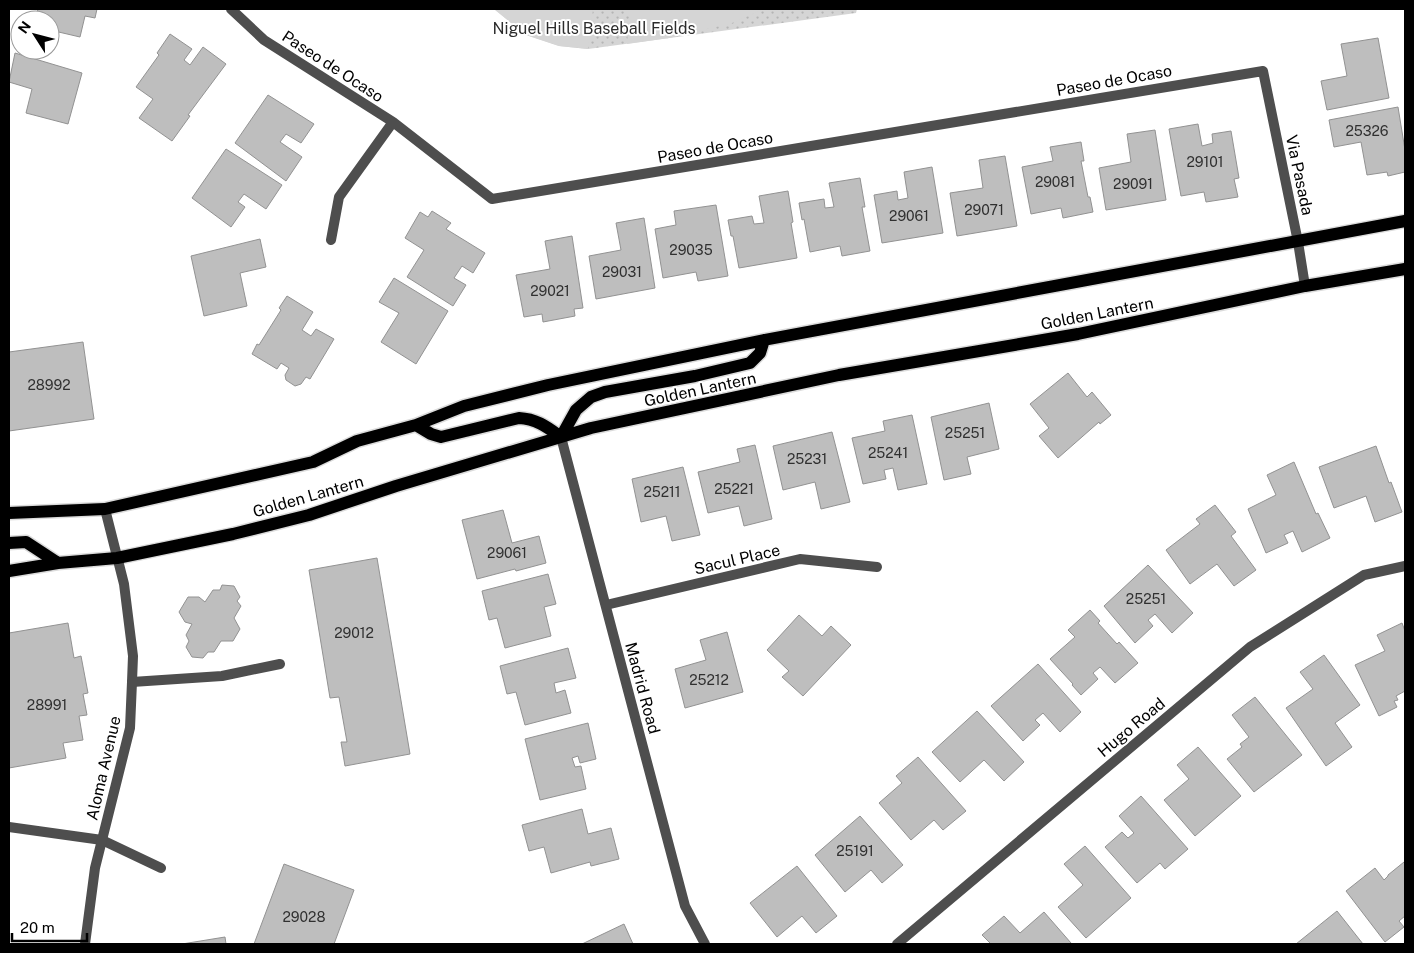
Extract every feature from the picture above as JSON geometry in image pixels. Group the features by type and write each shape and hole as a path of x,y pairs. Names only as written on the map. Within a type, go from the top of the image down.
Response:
{"main road":[{"name":"Golden Lantern","path":"9,513 105,509 312,462 357,441 416,425 464,406 548,385 764,340 1405,221"},
{"name":"Golden Lantern","path":"9,571 58,563 117,558 224,536 309,515 396,486 591,428 839,376 1078,334 1305,286 1405,269"},
{"path":"416,425 431,434 441,437 519,418 530,418 561,437 576,410 591,397 605,392 750,364 760,353 764,340"},
{"path":"9,543 26,542 58,563"}],"street":[{"name":"Paseo de Ocaso","path":"231,9 264,40 393,122 492,200 1263,70"},
{"name":"Via Pasada","path":"1263,70 1298,242 1305,286"},
{"path":"332,240 339,197 393,122"},
{"name":"Madrid Road","path":"561,437 685,906 704,944"},
{"name":"Aloma Avenue","path":"85,944 95,868 130,728 134,656 124,584 105,509"},
{"name":"Sacul Place","path":"606,605 800,559 877,567"},
{"name":"Hugo Road","path":"897,944 1250,647 1364,575 1405,566"},
{"path":"132,682 222,676 280,664"},
{"path":"9,827 102,840 161,868"}],"green space":[{"name":"Niguel Hills Baseball Fields","path":"494,9 857,9 856,13 588,49 559,46 526,35"},
{"path":"494,9 593,9 588,49 559,46 526,35"},
{"path":"630,9 764,9 732,23 669,38 627,44"}],"building":[{"path":"97,9 95,18 85,16 80,37 60,32 60,10 38,10"},
{"path":"170,34 192,49 184,60 190,65 203,47 226,64 188,115 190,116 172,141 139,118 153,99 136,87 159,55 157,53"},
{"path":"1378,38 1389,98 1327,110 1321,81 1347,76 1341,44"},
{"path":"14,60 38,60 82,73 68,124 26,113 32,89 9,82"},
{"path":"268,95 314,124 301,143 286,134 280,142 302,157 286,181 235,143"},
{"path":"1398,107 1405,150 1405,172 1388,176 1387,172 1367,175 1361,142 1334,147 1329,120"},
{"path":"1198,124 1202,146 1213,143 1212,134 1231,131 1239,178 1234,179 1238,197 1206,202 1204,192 1181,196 1169,129"},
{"path":"1155,130 1166,200 1106,210 1099,168 1131,162 1127,134"},
{"path":"1081,142 1084,161 1081,161 1093,212 1063,218 1061,208 1031,214 1022,167 1053,161 1050,147"},
{"path":"226,149 282,185 266,209 244,194 238,202 245,207 231,227 192,198"},
{"path":"1005,156 1017,226 957,236 950,193 983,188 979,160"},
{"path":"932,167 943,233 882,243 874,195 897,191 898,200 908,198 904,172"},
{"path":"860,178 865,207 862,207 870,251 842,256 840,246 810,252 799,203 824,199 825,208 834,207 829,183"},
{"path":"788,191 797,258 739,268 728,220 752,216 754,224 764,223 759,196"},
{"path":"716,205 728,276 698,281 696,272 663,278 655,229 676,225 674,211"},
{"path":"432,211 451,223 446,229 485,253 473,273 462,266 454,278 466,285 453,306 407,277 424,250 405,238 420,212 428,217"},
{"path":"644,218 655,288 596,299 589,256 621,250 616,223"},
{"path":"572,236 583,308 574,309 575,316 543,322 542,314 524,317 516,275 550,269 545,241"},
{"path":"260,239 266,267 240,273 247,306 204,316 191,256"},
{"path":"394,278 448,311 416,364 381,342 399,313 379,302"},
{"path":"287,296 313,312 302,330 311,336 316,329 334,339 310,379 306,377 301,384 295,386 286,380 285,375 289,368 281,363 277,369 252,354 281,310 279,308"},
{"path":"83,342 94,419 9,431 9,352"},
{"path":"1068,373 1087,397 1092,392 1111,415 1100,424 1099,422 1058,458 1039,436 1049,428 1030,404"},
{"path":"989,403 999,449 967,457 971,474 944,480 931,417"},
{"path":"912,415 927,484 898,490 893,468 884,470 886,479 863,484 852,438 885,431 883,421"},
{"path":"832,432 850,502 821,509 815,482 783,490 773,446"},
{"path":"755,445 772,519 744,526 739,506 708,513 698,472 740,462 737,449"},
{"path":"1376,446 1402,512 1375,522 1366,496 1334,508 1319,467"},
{"path":"1294,462 1316,514 1318,513 1330,538 1302,552 1293,531 1284,535 1288,543 1266,553 1248,509 1276,495 1267,475"},
{"path":"683,467 700,535 672,541 666,516 641,522 632,479"},
{"path":"1215,505 1236,532 1231,536 1256,570 1234,586 1217,564 1190,584 1166,550 1200,524 1196,519"},
{"path":"503,510 512,543 539,536 546,563 477,579 462,520"},
{"path":"377,558 410,754 345,766 341,742 347,742 339,697 330,698 309,570"},
{"path":"1148,565 1193,613 1172,633 1155,614 1148,620 1153,626 1135,643 1104,606"},
{"path":"548,574 556,604 544,607 551,636 505,648 497,618 489,620 482,591"},
{"path":"222,585 234,586 240,597 237,601 241,606 234,618 240,629 233,641 221,641 214,652 208,652 203,658 192,657 186,647 189,641 186,635 192,624 185,622 179,612 188,597 199,597 205,602 213,590 220,590"},
{"path":"1090,610 1100,621 1098,623 1117,644 1119,642 1138,663 1115,683 1100,667 1093,673 1098,679 1081,695 1050,659 1075,637 1068,630"},
{"path":"799,615 822,636 831,626 851,645 803,696 782,677 789,671 767,650"},
{"path":"68,623 74,658 81,656 88,693 83,694 87,715 79,716 83,740 63,743 66,758 9,768 9,633"},
{"path":"1402,623 1405,631 1405,691 1396,696 1398,700 1394,701 1397,707 1379,716 1355,665 1385,651 1377,635"},
{"path":"727,632 743,692 685,708 675,669 706,660 700,640"},
{"path":"568,648 576,678 554,683 556,693 565,690 571,713 525,725 516,692 507,694 500,666"},
{"path":"1324,655 1360,705 1335,723 1352,747 1326,766 1286,708 1313,689 1300,672"},
{"path":"1038,664 1081,712 1060,732 1043,713 1035,720 1040,725 1023,741 991,706"},
{"path":"1255,697 1302,755 1254,792 1227,759 1242,747 1240,744 1249,737 1232,715"},
{"path":"977,711 1024,762 1004,781 984,760 960,782 932,752"},
{"path":"588,723 596,759 580,763 578,756 572,758 575,767 581,766 586,789 540,800 525,739"},
{"path":"1198,747 1241,796 1195,836 1164,800 1189,779 1177,765"},
{"path":"918,757 966,811 943,830 934,820 911,840 879,803 902,783 896,776"},
{"path":"1141,796 1188,849 1165,869 1160,863 1137,883 1105,847 1122,832 1128,838 1134,833 1119,816"},
{"path":"582,809 588,834 611,828 619,859 591,866 590,862 551,873 544,847 529,851 522,825"},
{"path":"860,816 903,865 882,883 871,870 845,892 815,855"},
{"path":"1085,846 1131,898 1086,938 1058,907 1083,885 1064,864"},
{"path":"1404,862 1405,916 1399,921 1404,927 1385,942 1346,891 1375,868 1384,880"},
{"path":"284,864 354,890 334,944 254,944"},
{"path":"797,866 837,916 816,933 802,916 777,937 750,903"},
{"path":"1337,911 1363,944 1296,944"},
{"path":"1044,912 1070,944 991,944 982,935 1004,916 1020,933"},
{"path":"624,924 633,944 582,944"},
{"path":"225,937 226,944 182,944"}]}
